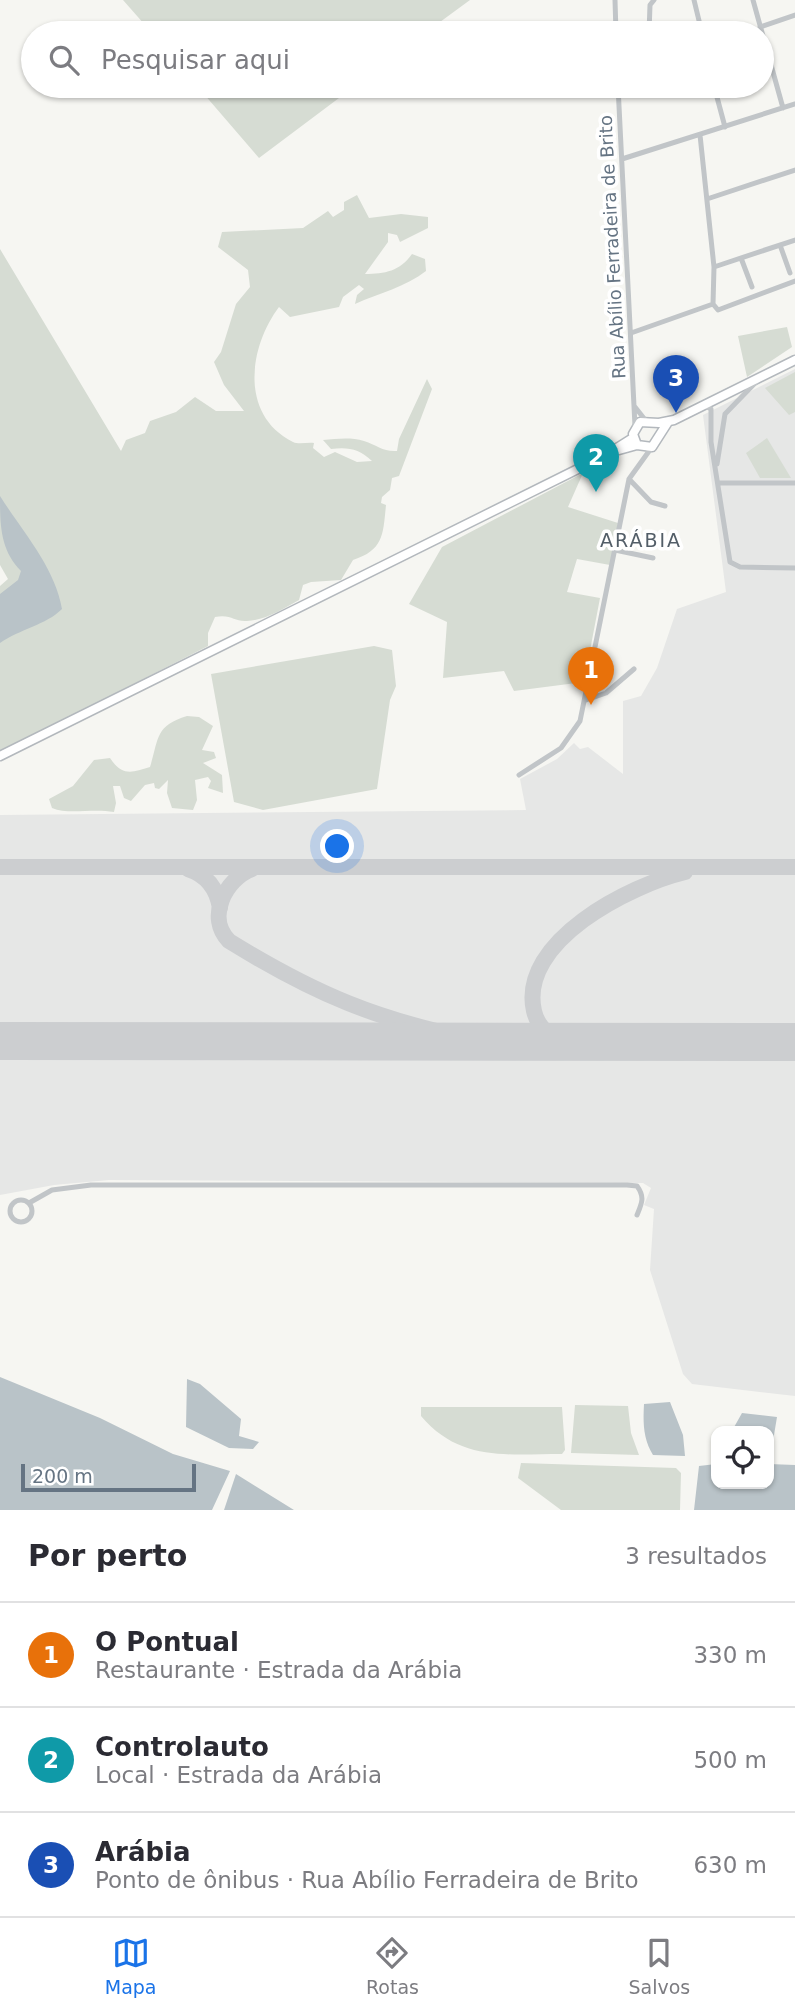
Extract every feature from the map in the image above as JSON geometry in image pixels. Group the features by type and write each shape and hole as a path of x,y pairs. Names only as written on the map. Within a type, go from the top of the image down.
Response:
{"street":[{"path":"615,0 615,21"},
{"path":"649,21 650,5 654,0"},
{"path":"694,0 699,21"},
{"path":"753,0 758,21"},
{"path":"774,22 795,15"},
{"path":"774,76 783,108"},
{"name":"Rua Abílio Ferradeira de Brito","path":"619,98 635,426"},
{"path":"718,98 725,127"},
{"path":"622,159 795,104"},
{"path":"700,135 714,267 713,304 718,310 795,281"},
{"path":"707,199 795,170"},
{"path":"714,267 795,240"},
{"path":"780,245 790,273"},
{"path":"741,258 752,287"},
{"path":"631,333 713,304"},
{"path":"638,462 635,426 649,421 668,422 795,360"},
{"path":"717,474 719,442 725,414 761,377"},
{"path":"704,405 711,409 711,442 730,562 740,568 795,568"},
{"path":"635,407 657,426 660,436"},
{"path":"519,775 561,748 577,730 586,701 629,479 638,462 652,447 668,422"},
{"path":"0,756 606,454 637,443 652,447"},
{"path":"629,479 651,502 665,506"},
{"path":"718,483 795,483"},
{"path":"615,550 653,558"},
{"path":"586,701 606,693 634,669"},
{"path":"29,1203 43,1192 91,1185 627,1185 637,1186 641,1192 643,1201 637,1215"},
{"path":"10,1210 18,1200 29,1203"},
{"path":"10,1210 13,1220 23,1222 31,1216 29,1203"},
{"path":"0,1209 10,1210"}],"shaded area":[{"path":"123,0 470,0 441,21 141,21"},
{"path":"207,98 339,98 259,158"},
{"path":"357,195 369,218 401,214 428,217 428,228 400,242 397,235 388,233 388,242 365,274 391,270 412,254 425,259 426,271 401,286 355,304 357,295 364,289 359,285 343,297 339,307 290,317 279,307 261,341 254,379 257,398 264,415 276,430 295,443 314,443 313,448 324,457 335,452 357,462 372,461 353,450 331,449 323,440 359,440 397,451 399,439 427,379 432,389 399,476 392,478 390,490 382,497 381,503 386,505 380,540 371,551 353,560 341,580 303,585 299,600 261,619 247,621 225,616 215,617 208,633 208,646 0,752 0,586 8,579 0,565 0,249 121,451 126,440 145,433 150,421 176,412 195,397 216,411 244,411 224,385 214,362 221,352 236,304 250,287 248,270 218,247 222,232 303,228 328,211 333,217 344,210 344,202"},
{"path":"787,327 792,347 747,377 738,336"},
{"path":"795,369 795,1396 692,1384 683,1374 650,1270 654,1209 644,1205 651,1188 643,1183 109,1180 54,1185 0,1195 0,815 526,810 520,779 557,759 574,743 580,749 588,747 623,774 623,701 641,696 657,668 677,609 726,592 703,415"},
{"path":"795,372 795,412 789,415 765,388"},
{"path":"767,438 791,478 760,478 746,453"},
{"path":"583,473 568,507 618,523 610,565 577,559 567,592 600,598 584,682 514,691 504,671 443,678 447,622 409,604 442,547"},
{"path":"0,496 45,564 62,609 0,643 0,594 18,580 21,571 5,545"},
{"path":"374,646 392,650 396,686 390,700 377,789 263,810 234,802 211,674"},
{"path":"187,716 199,717 213,726 202,750 214,752 216,758 203,763 222,775 223,793 208,788 211,781 208,777 195,780 197,800 193,810 172,808 167,793 168,780 159,789 155,788 154,783 145,785 131,801 124,798 120,786 113,786 116,803 114,812 52,808 49,799 73,786 94,760 110,758 127,772 150,767 160,734 169,724"},
{"path":"0,1377 100,1418 173,1454 230,1471 212,1510 0,1510"},
{"path":"187,1379 200,1384 241,1419 239,1436 259,1442 253,1449 229,1448 186,1427"},
{"path":"670,1402 683,1435 685,1456 653,1455 645,1437 644,1404"},
{"path":"575,1405 628,1406 631,1433 639,1455 571,1453"},
{"path":"421,1407 562,1407 565,1450 562,1454 522,1455 468,1448 436,1431 421,1416"},
{"path":"742,1413 777,1417 774,1435 774,1426 735,1426"},
{"path":"521,1463 676,1468 681,1473 680,1510 561,1510 518,1478"},
{"path":"774,1464 795,1465 795,1510 694,1510 699,1466 711,1465 711,1489 774,1489"},
{"path":"236,1474 294,1510 224,1510"}],"taxiway":[{"path":"0,867 795,867"},
{"path":"188,869 201,875 210,884 220,908"},
{"path":"252,869 234,881 222,900 219,921 222,932 229,941 290,976 348,1003 408,1024 476,1040"},
{"path":"567,1042 546,1031 534,1011 534,985 543,962 561,940 583,920 609,903 636,889 685,872"}],"runway":[{"path":"0,1041 795,1042"}],"place":[{"name":"Arábia","path":"676,413"},
{"name":"Controlauto","path":"596,492"},
{"name":"O Pontual","path":"591,705"}],"district":[{"name":"ARÁBIA","path":"641,540"}]}
